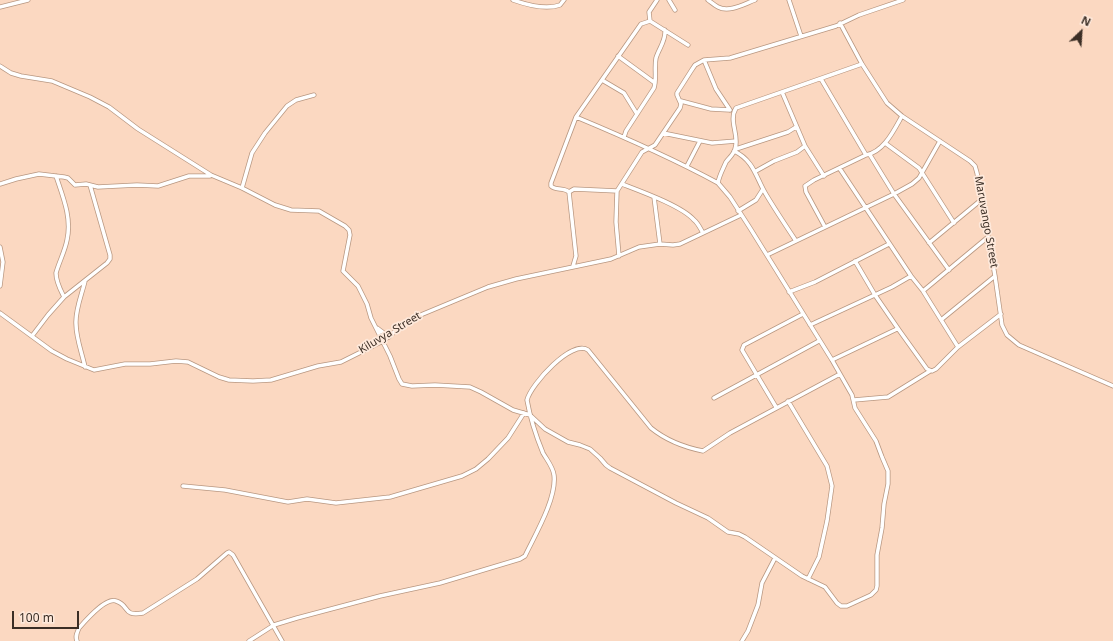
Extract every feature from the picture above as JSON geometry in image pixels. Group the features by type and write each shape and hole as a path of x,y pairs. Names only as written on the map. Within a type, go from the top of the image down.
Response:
{"street":[{"path":"0,7 28,0"},
{"path":"513,0 521,3 550,7 560,5 564,0"},
{"path":"650,21 649,12 657,0"},
{"path":"669,0 675,10"},
{"path":"708,0 719,8 725,9 755,0"},
{"path":"789,0 801,36"},
{"path":"619,256 616,222 617,191 642,152 655,145 680,108 682,104 677,95 695,65 704,60 730,58 836,26 859,15 903,0"},
{"path":"569,192 564,189 552,188 551,183 576,117 640,24 650,21 688,45"},
{"name":"Maruvango Street","path":"840,23 862,64 887,103 902,116 964,157 975,166 995,276 1002,325 1007,335 1013,341 1113,386"},
{"path":"624,137 626,130 656,83 655,65 664,42 665,30"},
{"path":"618,56 656,83"},
{"path":"704,60 716,89 732,111 736,141 735,150 726,163 719,177 718,183"},
{"path":"681,101 710,109 732,111 736,108 862,64"},
{"path":"0,66 21,76 52,81 102,103 138,129 211,176 242,188 275,206 291,210 318,211 344,226 349,230 350,240 343,271 358,286 367,304 371,318 383,340 402,384 412,386 435,385 470,387 508,408 530,415 545,429 560,438 568,442 590,448 610,468 708,518 728,532 745,537 808,579 825,587 841,606 847,606 871,595 878,586 877,556 888,484 888,472 876,441 861,420 855,408 854,400 832,360 730,197 718,183 687,166 576,117"},
{"path":"821,79 866,155"},
{"path":"602,80 624,93 637,114"},
{"path":"782,92 805,146 824,176"},
{"path":"242,188 252,152 265,133 287,106 296,100 314,95"},
{"path":"825,227 805,189 805,186 814,180 870,154 885,143 902,116"},
{"path":"735,150 788,132 796,127"},
{"path":"663,133 712,143 736,141"},
{"path":"687,166 700,140"},
{"path":"767,255 912,184 922,174 940,141"},
{"path":"885,143 919,168 954,222"},
{"path":"756,171 774,161 797,152 805,146"},
{"path":"735,150 743,156 756,171 763,189 796,241"},
{"path":"870,154 894,194 949,270"},
{"path":"840,169 911,276 924,291 958,347"},
{"path":"0,184 39,174 68,178 75,185 90,185 98,187 137,185 158,186 189,176 211,176"},
{"path":"56,176 69,223 67,240 56,273 58,285 64,297"},
{"path":"622,184 654,197 689,215 703,232"},
{"path":"32,336 64,297 104,266 110,258 90,185"},
{"path":"569,192 574,188 617,191"},
{"path":"738,211 756,200 763,189"},
{"path":"569,192 576,256 573,266"},
{"path":"654,197 660,244"},
{"path":"929,244 981,200"},
{"name":"Kiluvya Street","path":"0,313 52,351 94,370 125,364 150,364 176,360 188,362 229,380 271,380 318,366 341,362 389,337 412,319 463,297 516,279 611,259 639,247 660,244 680,244 741,215"},
{"path":"924,291 988,237"},
{"path":"789,292 815,282 889,244"},
{"path":"0,247 3,262 0,286"},
{"path":"855,262 899,330 930,371"},
{"path":"810,325 875,295 911,276"},
{"path":"941,320 995,276"},
{"path":"85,280 76,314 78,342 85,367"},
{"path":"776,407 742,350 744,345 803,314"},
{"path":"854,400 888,397 930,371 936,369 958,347 1001,314"},
{"path":"376,328 389,337"},
{"path":"832,360 894,330 899,330"},
{"path":"714,398 819,341"},
{"path":"249,641 274,626 297,618 380,596 440,583 520,559 525,556 551,500 555,485 554,473 543,452 526,400 537,380 551,366 580,348 588,350 651,428 661,436 687,448 703,451 730,433 776,407 840,374"},
{"path":"788,401 827,466 832,486 827,521 819,557 808,579"},
{"path":"183,486 225,490 288,502 307,499 326,503 336,503 390,497 462,476 476,469 508,438 524,413"},
{"path":"77,641 77,633 83,624 108,601 115,600 120,603 129,613 143,613 197,579 229,552 234,555 282,641"},
{"path":"742,641 748,631 758,605 762,582 775,558"}]}
